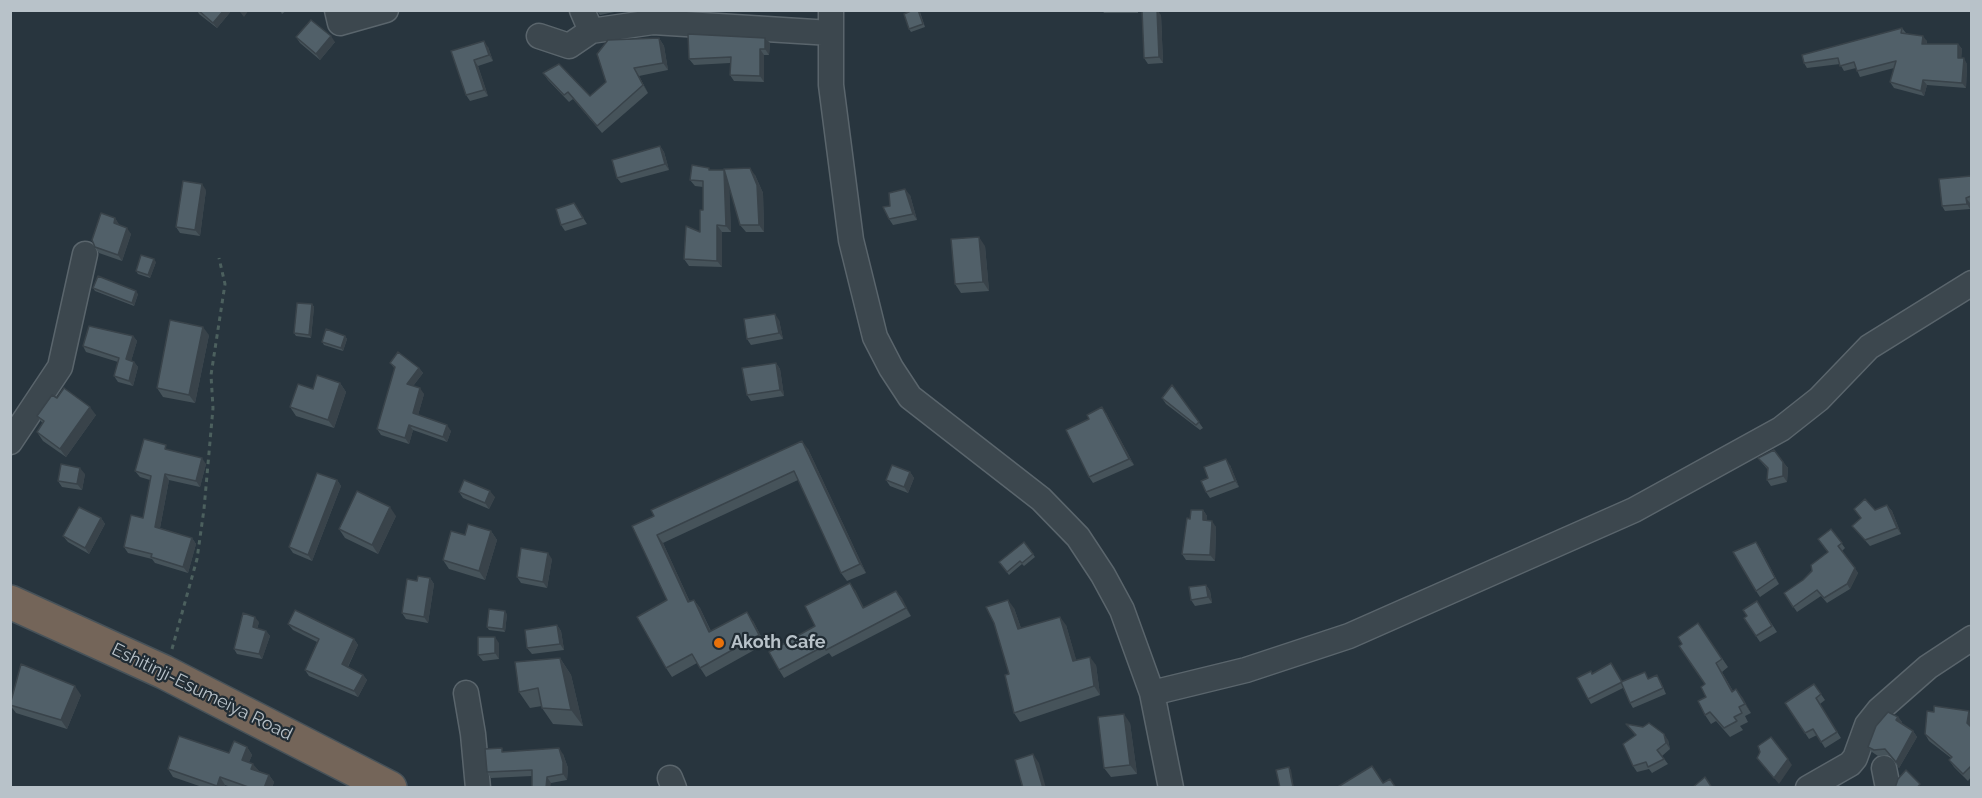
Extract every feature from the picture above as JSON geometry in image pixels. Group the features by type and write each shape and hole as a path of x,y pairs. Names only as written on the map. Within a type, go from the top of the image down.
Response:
{"highway":[{"name":"Eshitinji-Esumeiya Road","path":"10,603 164,672 390,788"}],"street":[{"path":"337,10 340,23 386,10"},
{"path":"539,36 569,45 587,20 831,22 831,85 851,240 875,337 910,397 1041,499 1078,537 1103,575 1122,610 1152,693 1171,788"},
{"path":"10,442 60,368 85,254"},
{"path":"1152,693 1246,670 1349,636 1634,510 1781,429 1819,399 1869,347 1971,283"},
{"path":"1808,788 1850,764 1855,758 1867,725 1879,710 1928,667 1971,638"},
{"path":"466,693 478,788"}],"path":[{"path":"164,672 194,569 202,519 213,408 211,375 225,284 219,258"}],"building":[{"path":"198,10 224,10 213,23"},
{"path":"918,10 923,24 909,29 904,14"},
{"path":"1142,10 1157,10 1159,57 1144,58"},
{"path":"311,20 331,36 316,54 296,37"},
{"path":"1902,28 1901,33 1923,36 1922,44 1958,44 1958,58 1964,58 1962,83 1923,80 1921,91 1890,82 1896,61 1857,71 1854,62 1840,66 1838,58 1804,63 1802,55"},
{"path":"688,34 765,38 765,49 760,49 760,76 730,75 731,57 689,59"},
{"path":"659,38 663,63 634,68 643,85 597,126 568,92 564,95 543,73 559,64 590,96 606,82 597,54 608,40"},
{"path":"484,41 489,55 474,60 484,90 466,95 451,51"},
{"path":"660,146 665,164 617,178 612,160"},
{"path":"692,165 709,168 709,170 724,170 726,226 717,225 717,261 684,259 686,226 700,232 700,210 703,210 703,181 690,180"},
{"path":"750,168 757,185 759,225 740,225 724,169"},
{"path":"1971,176 1971,196 1966,198 1967,204 1942,206 1939,179"},
{"path":"183,181 202,184 195,230 176,227"},
{"path":"905,189 913,214 889,219 883,207 890,206 889,193"},
{"path":"574,203 583,218 561,225 556,209"},
{"path":"101,213 115,218 114,223 127,228 118,255 95,247 92,240"},
{"path":"979,237 983,282 955,284 951,239"},
{"path":"141,255 154,259 148,275 136,271"},
{"path":"98,276 136,291 132,303 93,288"},
{"path":"297,303 312,304 309,335 294,333"},
{"path":"775,314 779,333 747,339 744,319"},
{"path":"170,320 203,327 189,395 157,388"},
{"path":"89,326 133,336 126,359 134,362 129,381 114,376 119,358 83,346"},
{"path":"326,329 345,336 341,348 322,342"},
{"path":"398,352 419,368 407,384 420,388 413,413 447,425 443,437 409,425 405,438 377,429 395,367 390,363"},
{"path":"776,363 780,390 747,395 742,368"},
{"path":"317,375 340,383 328,420 290,407 298,384 313,389"},
{"path":"1172,385 1199,422 1196,425 1162,398"},
{"path":"64,388 90,407 60,449 37,432 44,421 37,416 52,395 57,398"},
{"path":"1102,407 1129,459 1089,477 1066,430 1089,419 1087,415"},
{"path":"144,439 166,445 165,449 202,458 196,481 165,474 155,527 192,538 183,567 151,557 152,554 124,547 131,515 143,518 151,476 135,471"},
{"path":"802,441 860,564 841,573 794,471 657,535 688,602 694,600 709,632 747,612 759,635 700,668 692,654 666,668 637,617 667,600 632,526 654,516 651,510"},
{"path":"1774,450 1783,462 1783,476 1767,480 1768,468 1758,458"},
{"path":"1226,459 1235,481 1206,492 1201,481 1208,478 1204,467"},
{"path":"61,464 80,468 77,484 58,481"},
{"path":"892,465 910,472 904,487 886,480"},
{"path":"317,473 337,480 308,555 289,547"},
{"path":"464,480 490,491 485,503 459,492"},
{"path":"357,491 390,507 372,545 339,529"},
{"path":"1865,499 1875,510 1887,505 1897,528 1865,540 1852,526 1861,518 1854,509"},
{"path":"79,507 101,518 85,548 63,536"},
{"path":"1191,510 1203,510 1203,520 1212,521 1210,555 1182,554 1187,518 1190,519"},
{"path":"468,524 491,531 479,571 443,560 451,531 465,535"},
{"path":"1831,529 1842,543 1838,546 1855,568 1847,584 1824,598 1817,590 1793,607 1784,593 1803,580 1812,571 1811,565 1828,552 1818,539"},
{"path":"1024,542 1033,554 1007,572 999,562"},
{"path":"1756,542 1775,578 1756,591 1733,552"},
{"path":"521,548 548,553 543,582 517,577"},
{"path":"418,576 430,578 424,617 402,613 407,579 417,581"},
{"path":"850,583 863,608 896,591 906,608 826,650 824,646 779,670 769,652 815,626 805,606"},
{"path":"1206,585 1208,597 1191,600 1189,587"},
{"path":"1008,600 1018,629 1060,617 1073,661 1090,657 1094,686 1014,713 1005,675 1009,674 994,623 986,607"},
{"path":"1757,601 1772,626 1756,636 1744,618 1747,616 1743,610"},
{"path":"489,609 505,611 503,629 487,627"},
{"path":"295,610 354,639 342,664 363,675 354,691 305,670 319,639 288,624"},
{"path":"243,613 255,617 253,627 266,631 259,654 234,649"},
{"path":"1698,623 1722,659 1716,663 1732,692 1736,689 1745,704 1739,707 1742,713 1734,717 1737,721 1724,728 1710,712 1705,715 1698,701 1706,697 1701,687 1705,684 1679,646 1682,644 1678,637"},
{"path":"557,625 560,644 527,648 525,630"},
{"path":"478,637 495,637 495,653 478,655"},
{"path":"560,658 571,710 542,708 538,688 519,692 515,662"},
{"path":"1611,663 1622,682 1588,699 1577,678 1591,671 1592,674"},
{"path":"21,664 75,686 61,720 10,705"},
{"path":"1645,672 1648,679 1657,675 1663,688 1630,703 1621,682"},
{"path":"1814,684 1821,694 1816,698 1837,732 1821,742 1813,729 1805,733 1785,703"},
{"path":"1934,706 1969,711 1967,723 1971,727 1971,766 1963,774 1949,760 1952,757 1925,734 1927,711 1934,712"},
{"path":"1888,712 1898,717 1896,720 1913,731 1896,762 1885,749 1874,750 1868,747 1876,726"},
{"path":"1124,714 1130,765 1104,768 1098,717"},
{"path":"1649,723 1664,734 1666,743 1657,750 1664,759 1648,767 1646,762 1633,766 1623,744 1636,735 1626,724 1643,727"},
{"path":"179,736 229,753 234,741 247,747 242,760 253,764 251,769 269,775 264,788 251,788 220,777 217,786 168,769"},
{"path":"1771,737 1788,759 1774,778 1757,758 1760,752 1758,746"},
{"path":"502,748 502,752 559,748 563,762 563,774 547,777 546,788 532,788 532,770 487,772 485,749"},
{"path":"1033,754 1043,788 1023,788 1015,760"},
{"path":"1372,766 1383,783 1390,779 1396,788 1336,788"},
{"path":"1289,767 1293,787 1280,788 1276,770"},
{"path":"1906,770 1920,784 1917,788 1895,788 1898,779"},
{"path":"1705,777 1712,788 1692,788"}],"place":[{"name":"Akoth Cafe","path":"719,643"}]}
